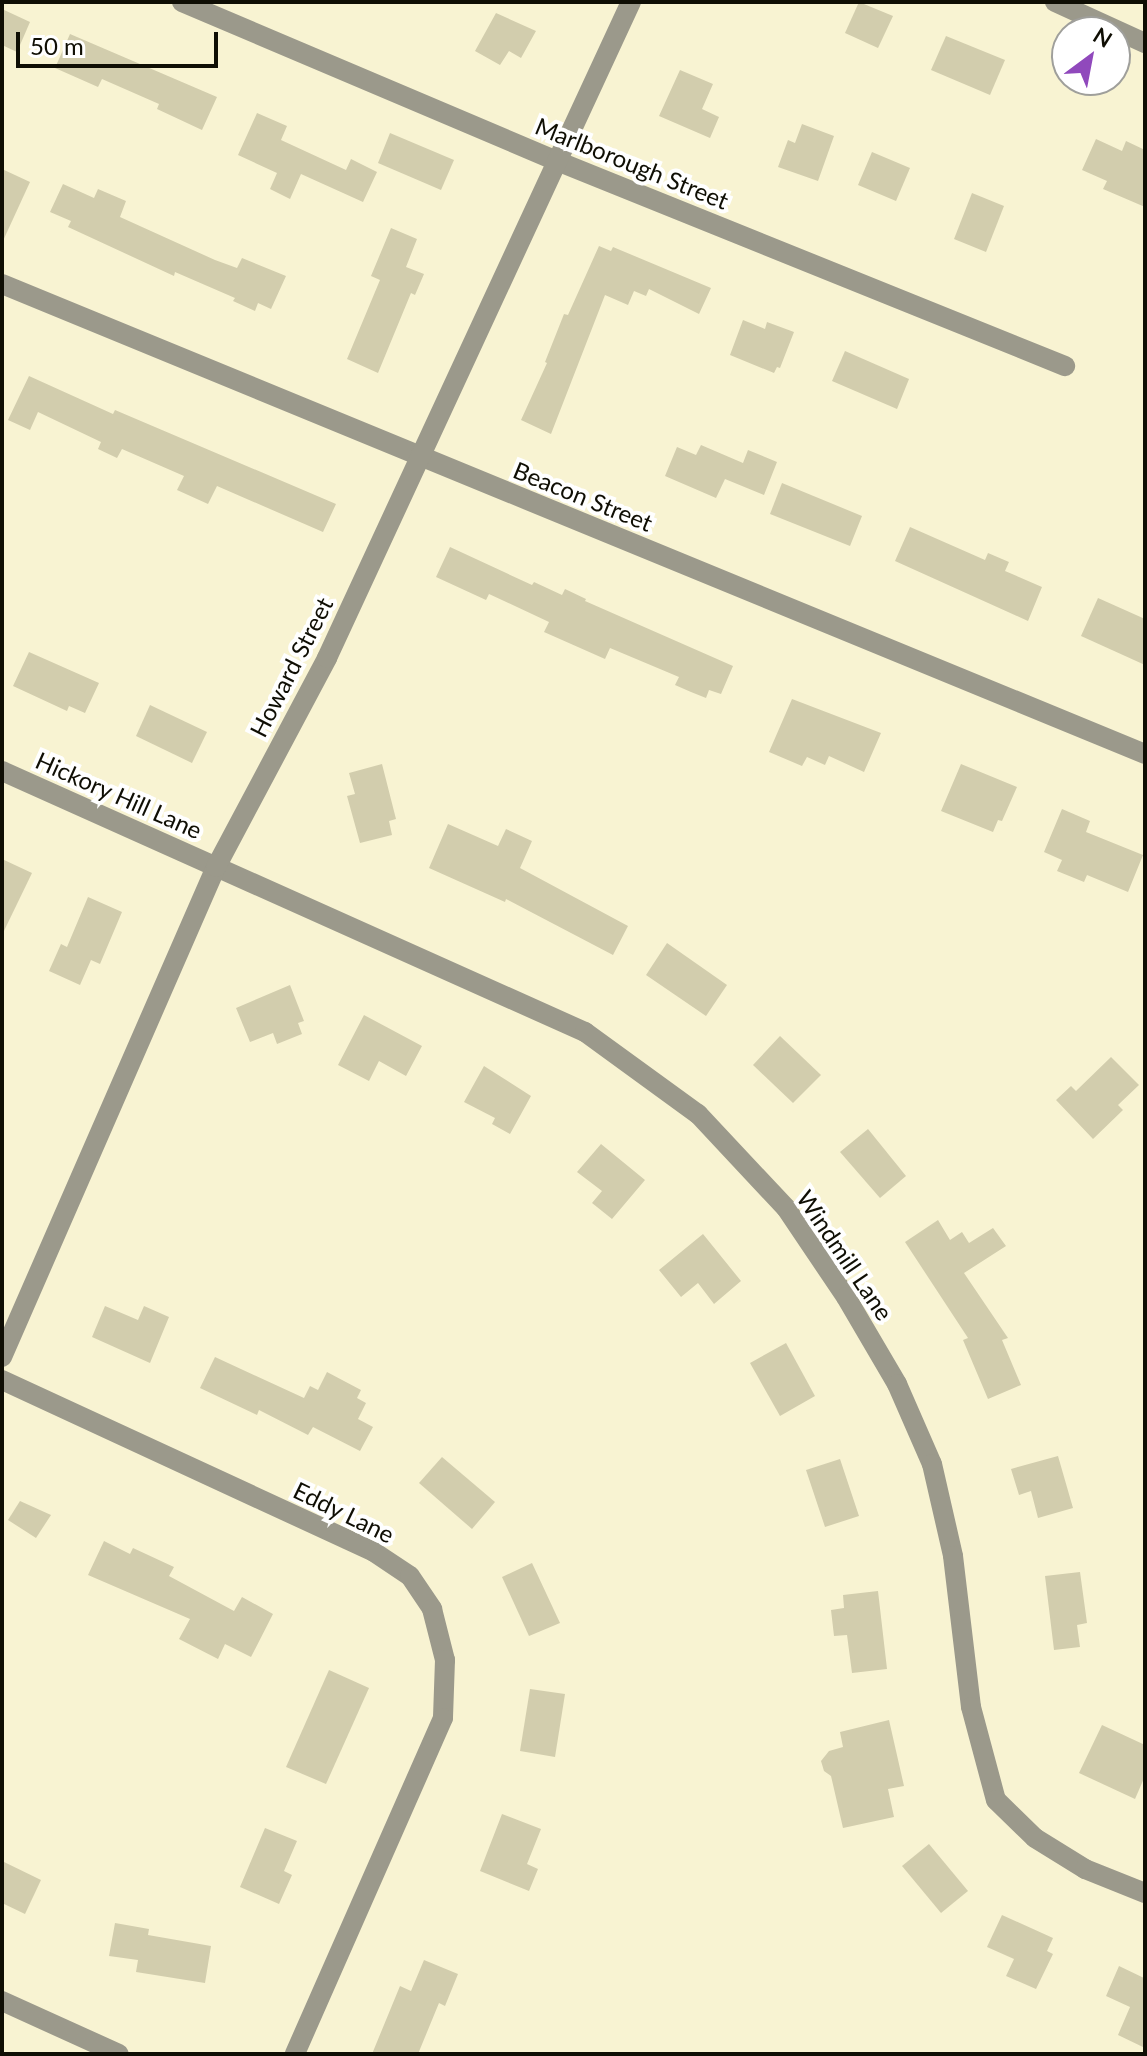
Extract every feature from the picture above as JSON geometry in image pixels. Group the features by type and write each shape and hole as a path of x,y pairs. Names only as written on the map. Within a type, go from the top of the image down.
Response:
{"street":[{"name":"Marlborough Street","path":"182,2 557,161 1065,366"},
{"name":"Howard Street","path":"2,1357 216,867 327,658 631,2"},
{"path":"1055,2 1145,43"},
{"name":"Beacon Street","path":"2,284 1145,754"},
{"name":"Hickory Hill Lane","path":"2,771 216,867"},
{"name":"Windmill Lane","path":"216,867 585,1032 698,1114 786,1208 846,1297 897,1384 932,1464 953,1556 971,1707 996,1800 1035,1838 1085,1869 1145,1893"},
{"name":"Eddy Lane","path":"2,1380 374,1552 410,1576 432,1609 445,1660 443,1718 295,2054"},
{"path":"2,2001 119,2054"}],"building":[{"path":"859,2 893,16 878,48 845,33"},
{"path":"2,9 30,22 17,52 2,45"},
{"path":"496,13 536,31 521,58 509,51 500,65 475,51"},
{"path":"70,34 217,97 202,130 157,109 159,104 102,79 98,87 55,68"},
{"path":"946,36 1005,60 990,95 931,70"},
{"path":"680,70 713,84 702,109 719,117 710,138 659,116"},
{"path":"257,113 287,126 281,140 346,170 351,159 377,172 363,202 301,174 290,199 270,189 277,173 238,155"},
{"path":"802,124 834,136 818,181 778,167 788,140 795,143"},
{"path":"390,133 454,160 441,190 378,163"},
{"path":"1096,139 1122,151 1126,141 1145,150 1145,207 1103,189 1107,181 1082,170"},
{"path":"872,152 910,168 896,201 858,185"},
{"path":"2,169 30,182 2,243"},
{"path":"63,184 94,198 98,189 126,201 120,217 215,260 237,268 242,258 286,276 271,309 258,303 255,311 233,301 235,298 175,272 174,276 68,227 71,221 50,212"},
{"path":"972,193 1004,206 986,252 954,239"},
{"path":"391,228 417,239 406,267 424,274 415,295 411,293 378,373 347,359 380,280 371,276"},
{"path":"599,246 611,251 613,247 711,288 699,314 649,289 646,296 634,291 628,305 605,295 551,434 521,420 547,363 564,314 568,315"},
{"path":"743,320 765,329 767,322 794,332 780,368 777,367 774,373 730,355"},
{"path":"845,351 909,379 897,409 832,381"},
{"path":"29,376 113,414 115,410 336,504 323,532 217,486 208,504 177,490 184,476 122,449 117,458 98,449 101,442 38,412 30,430 8,420"},
{"path":"701,445 743,463 748,450 777,462 764,495 725,479 716,498 665,476 677,447 696,455"},
{"path":"782,483 862,516 850,546 770,514"},
{"path":"910,527 985,560 988,553 1009,562 1005,571 1042,587 1028,621 895,561"},
{"path":"450,547 532,585 534,582 562,595 565,589 585,601 733,666 721,694 709,690 706,698 691,692 675,685 679,677 610,648 605,659 544,632 549,622 489,594 486,600 436,577"},
{"path":"1098,598 1145,619 1145,665 1081,636"},
{"path":"29,652 99,683 85,713 69,706 67,711 13,686"},
{"path":"792,699 881,733 864,772 829,756 825,765 807,757 802,766 769,752"},
{"path":"150,705 207,732 192,763 136,736"},
{"path":"382,764 396,819 389,821 392,835 360,843 347,796 355,794 349,773"},
{"path":"961,764 1017,787 1002,821 998,820 993,832 941,811"},
{"path":"1062,809 1090,821 1086,832 1143,855 1128,892 1087,875 1084,882 1057,871 1062,860 1044,852"},
{"path":"448,824 498,846 506,829 532,841 520,868 628,926 613,955 506,899 505,902 429,868"},
{"path":"2,859 32,873 2,935"},
{"path":"88,897 122,912 100,964 91,960 80,985 49,971 61,944 67,947"},
{"path":"667,943 727,985 706,1016 646,975"},
{"path":"290,985 304,1021 298,1023 302,1034 277,1044 273,1033 250,1042 236,1008"},
{"path":"364,1015 422,1046 406,1076 379,1061 369,1081 338,1065"},
{"path":"780,1036 821,1075 793,1103 753,1065"},
{"path":"1111,1057 1139,1085 1118,1105 1123,1110 1093,1139 1056,1100 1071,1086 1076,1091"},
{"path":"484,1066 531,1096 510,1134 492,1124 495,1118 464,1102"},
{"path":"868,1129 906,1176 880,1198 840,1152"},
{"path":"601,1144 645,1180 612,1219 592,1203 602,1191 577,1172"},
{"path":"938,1220 950,1240 962,1232 969,1243 993,1228 1006,1246 964,1273 1008,1338 1002,1340 1021,1385 988,1399 963,1340 968,1338 905,1242"},
{"path":"703,1234 741,1281 714,1304 698,1283 681,1297 659,1270"},
{"path":"105,1306 138,1320 144,1306 169,1317 150,1363 92,1337"},
{"path":"786,1343 815,1396 780,1416 750,1363"},
{"path":"215,1357 304,1398 310,1386 318,1390 327,1372 361,1390 357,1398 366,1403 358,1419 373,1427 360,1451 313,1427 308,1435 259,1410 257,1415 200,1388"},
{"path":"1058,1456 1073,1508 1038,1518 1031,1491 1019,1495 1011,1469"},
{"path":"442,1457 495,1502 472,1529 419,1483"},
{"path":"840,1459 859,1516 825,1527 806,1470"},
{"path":"20,1501 51,1515 36,1538 8,1520"},
{"path":"104,1541 130,1554 133,1548 174,1567 169,1576 234,1611 242,1597 273,1614 251,1657 225,1644 218,1659 179,1639 190,1619 88,1575"},
{"path":"532,1563 560,1623 529,1636 502,1577"},
{"path":"1080,1572 1087,1623 1077,1625 1080,1647 1054,1650 1045,1576"},
{"path":"878,1591 887,1669 852,1673 847,1635 834,1636 831,1610 844,1608 843,1595"},
{"path":"329,1670 369,1688 326,1784 286,1767"},
{"path":"530,1689 565,1694 555,1757 520,1751"},
{"path":"889,1720 904,1786 888,1789 894,1817 843,1828 831,1776 824,1771 821,1761 829,1751 843,1747 840,1732"},
{"path":"1102,1725 1145,1745 1145,1776 1135,1799 1079,1773"},
{"path":"502,1814 541,1829 527,1864 538,1869 529,1891 480,1871"},
{"path":"265,1828 297,1841 284,1871 292,1875 279,1904 240,1887"},
{"path":"929,1844 968,1891 941,1913 902,1866"},
{"path":"2,1861 41,1880 25,1914 2,1903"},
{"path":"1002,1915 1053,1938 1047,1951 1053,1954 1036,1989 1006,1976 1014,1959 987,1947"},
{"path":"115,1923 149,1929 148,1935 211,1946 205,1983 136,1972 138,1960 109,1956"},
{"path":"424,1960 458,1974 445,2006 439,2003 418,2054 372,2054 400,1986 411,1991"},
{"path":"1119,1966 1144,1978 1145,1975 1145,2048 1118,2035 1130,2007 1106,1996"}]}
